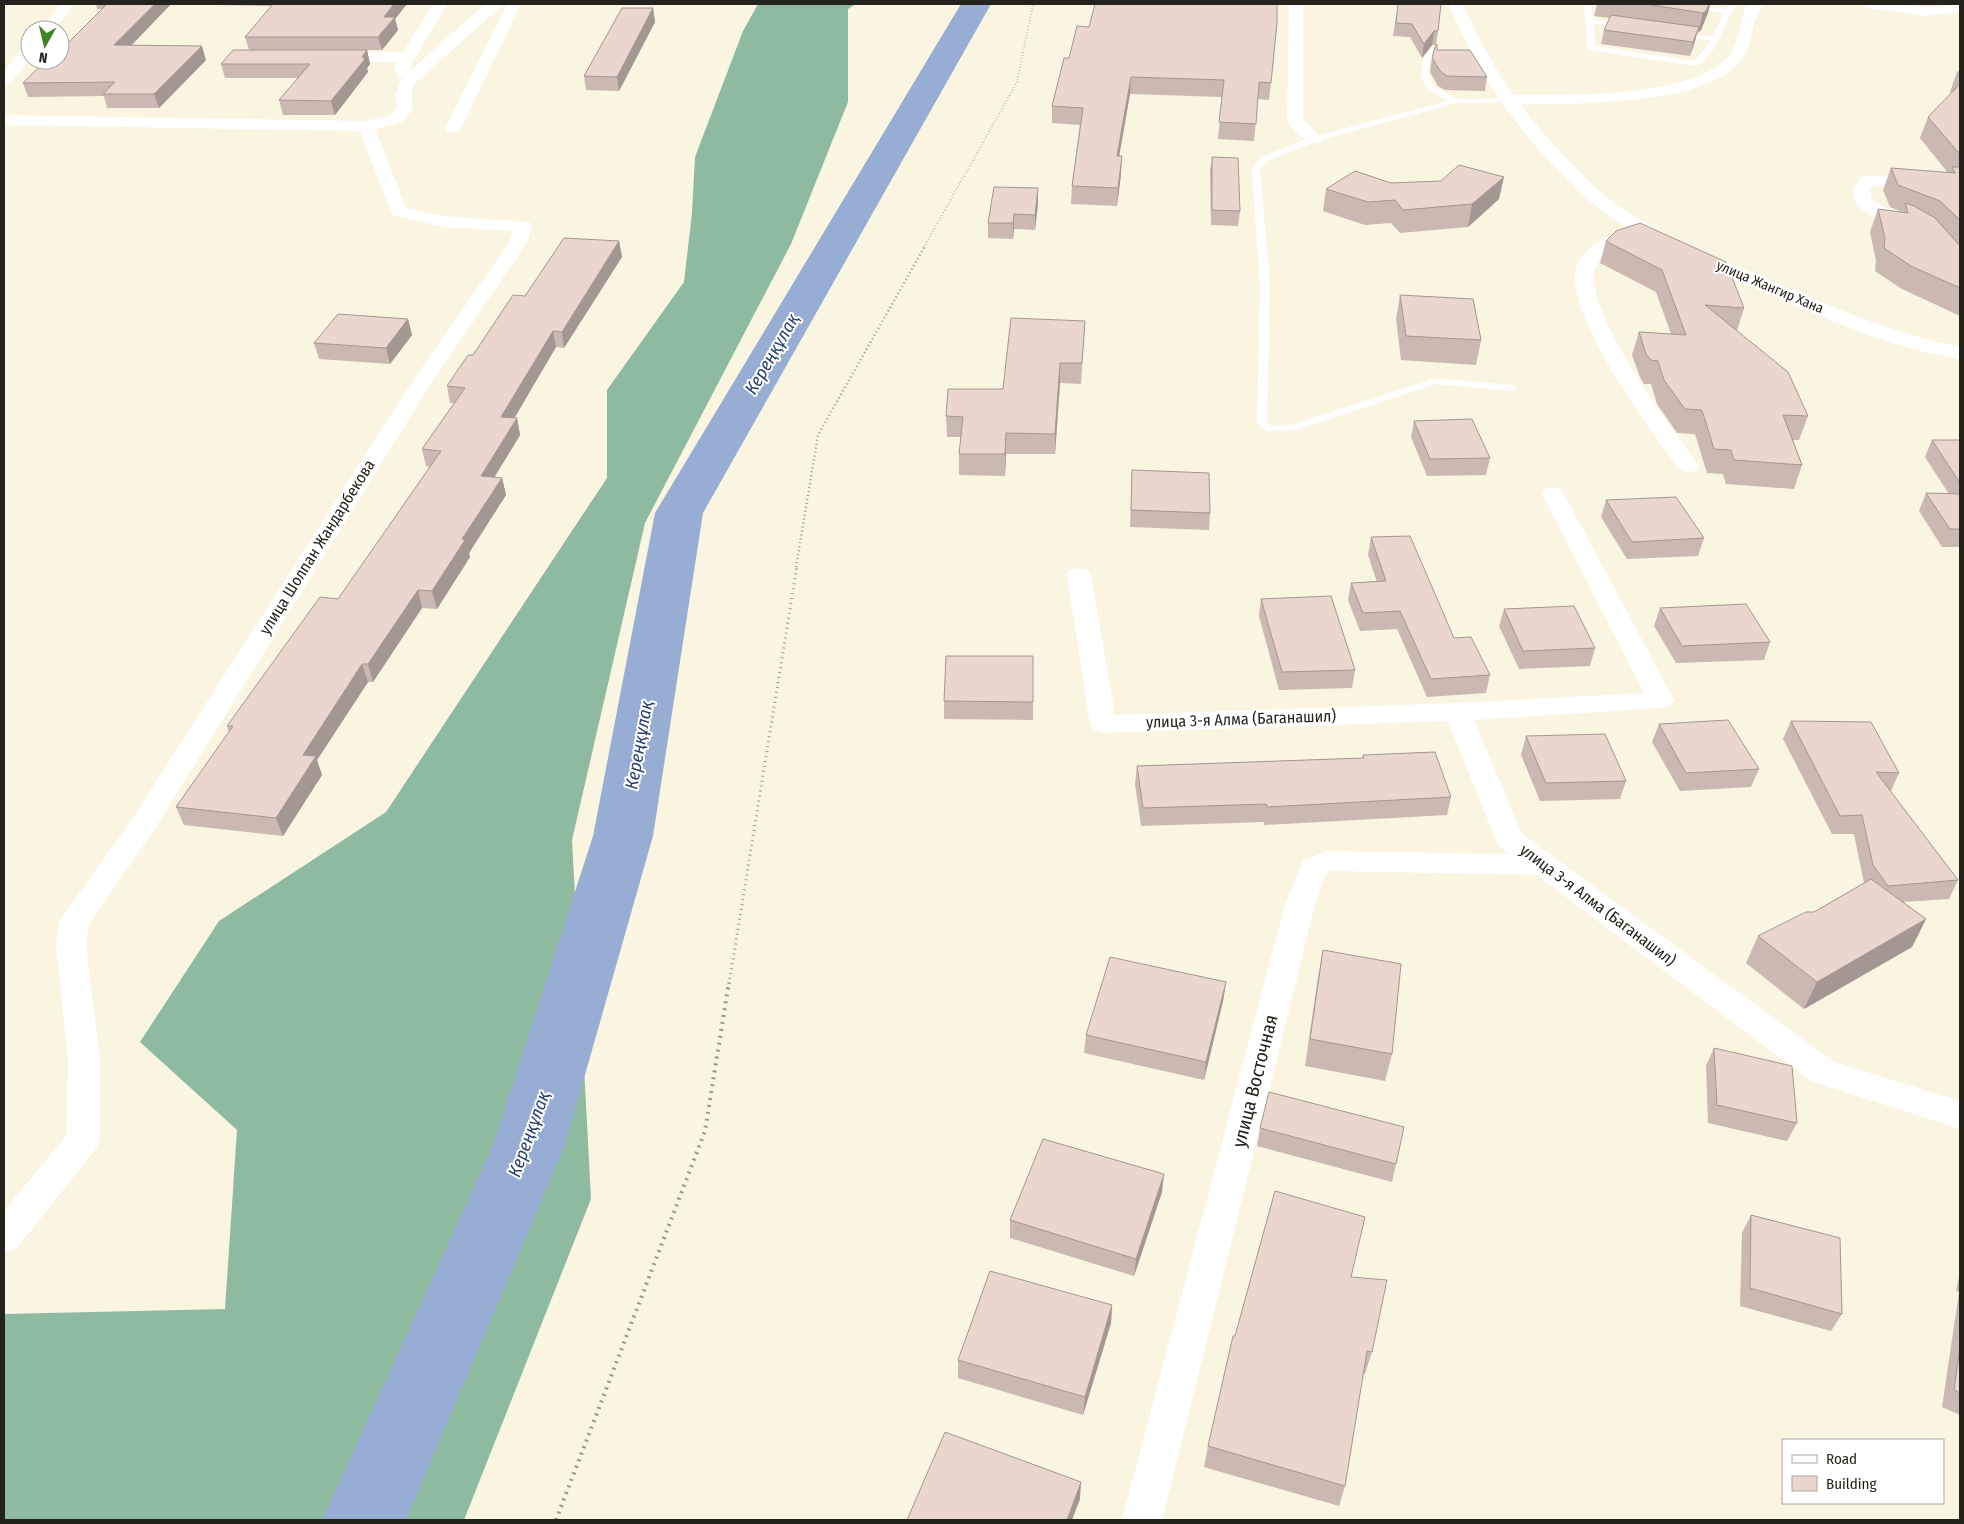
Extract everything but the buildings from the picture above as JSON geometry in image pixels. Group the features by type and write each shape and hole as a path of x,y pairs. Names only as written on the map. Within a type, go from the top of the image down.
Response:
{"street":[{"path":"54,20 68,4"},
{"path":"407,82 402,67 440,4"},
{"path":"4,120 366,126 396,119 405,109 403,96 407,82 444,46 489,8 497,4"},
{"path":"453,128 514,4"},
{"path":"1296,4 1295,120 1314,139"},
{"name":"улица Жангир Хана","path":"1456,4 1473,46 1505,100 1574,177 1619,214 1669,243 1811,305 1871,328 1958,353"},
{"path":"1505,100 1651,93 1682,88 1715,77 1736,57 1752,9 1758,4"},
{"path":"1868,4 1943,12 1960,8"},
{"path":"319,57 408,57"},
{"path":"4,81 20,62"},
{"name":"улица Шолпан Жандарбекова","path":"4,1237 82,1140 84,1060 71,944 74,922 146,820 415,393 519,241 523,226 442,221 411,216 398,211 366,126"},
{"path":"1960,181 1867,181 1861,191 1862,201 1879,213 1912,223 1933,236 1960,264"},
{"path":"1641,228 1600,251 1591,259 1585,269 1585,286 1598,323 1616,360 1664,436 1688,466"},
{"path":"1458,712 1661,700 1553,494"},
{"name":"улица 3-я Алма (Баганашил)","path":"1079,575 1103,724 1458,712 1510,840 1823,1072 1960,1115"},
{"name":"улица Восточная","path":"1142,1520 1297,915 1313,868 1326,862 1544,865"}],"lane":[{"path":"1587,4 1591,48 1696,64 1716,40 1727,11 1733,4"},
{"path":"1673,4 1727,11"},
{"path":"1590,21 1638,28"},
{"path":"1667,32 1716,40"},
{"path":"1436,48 1428,54 1423,73 1425,80 1434,91 1456,101"},
{"path":"1505,100 1456,101 1314,139 1264,159 1256,169 1265,285 1265,358 1262,423 1270,429 1292,428 1435,381 1513,388"}],"path":[{"path":"556,1520 705,1131 818,435 1017,82 1033,4"}],"green space":[{"path":"758,4 856,4 848,9 848,102 791,244 645,523 572,840 591,1199 464,1520 4,1520 4,1314 225,1309 237,1130 140,1042 219,921 386,812 607,478 607,390 684,282 692,213 695,157 743,31"}],"waterway":[{"name":"Кереңқұлақ","path":"364,1520 529,1145 623,836 679,513 976,4"}]}
